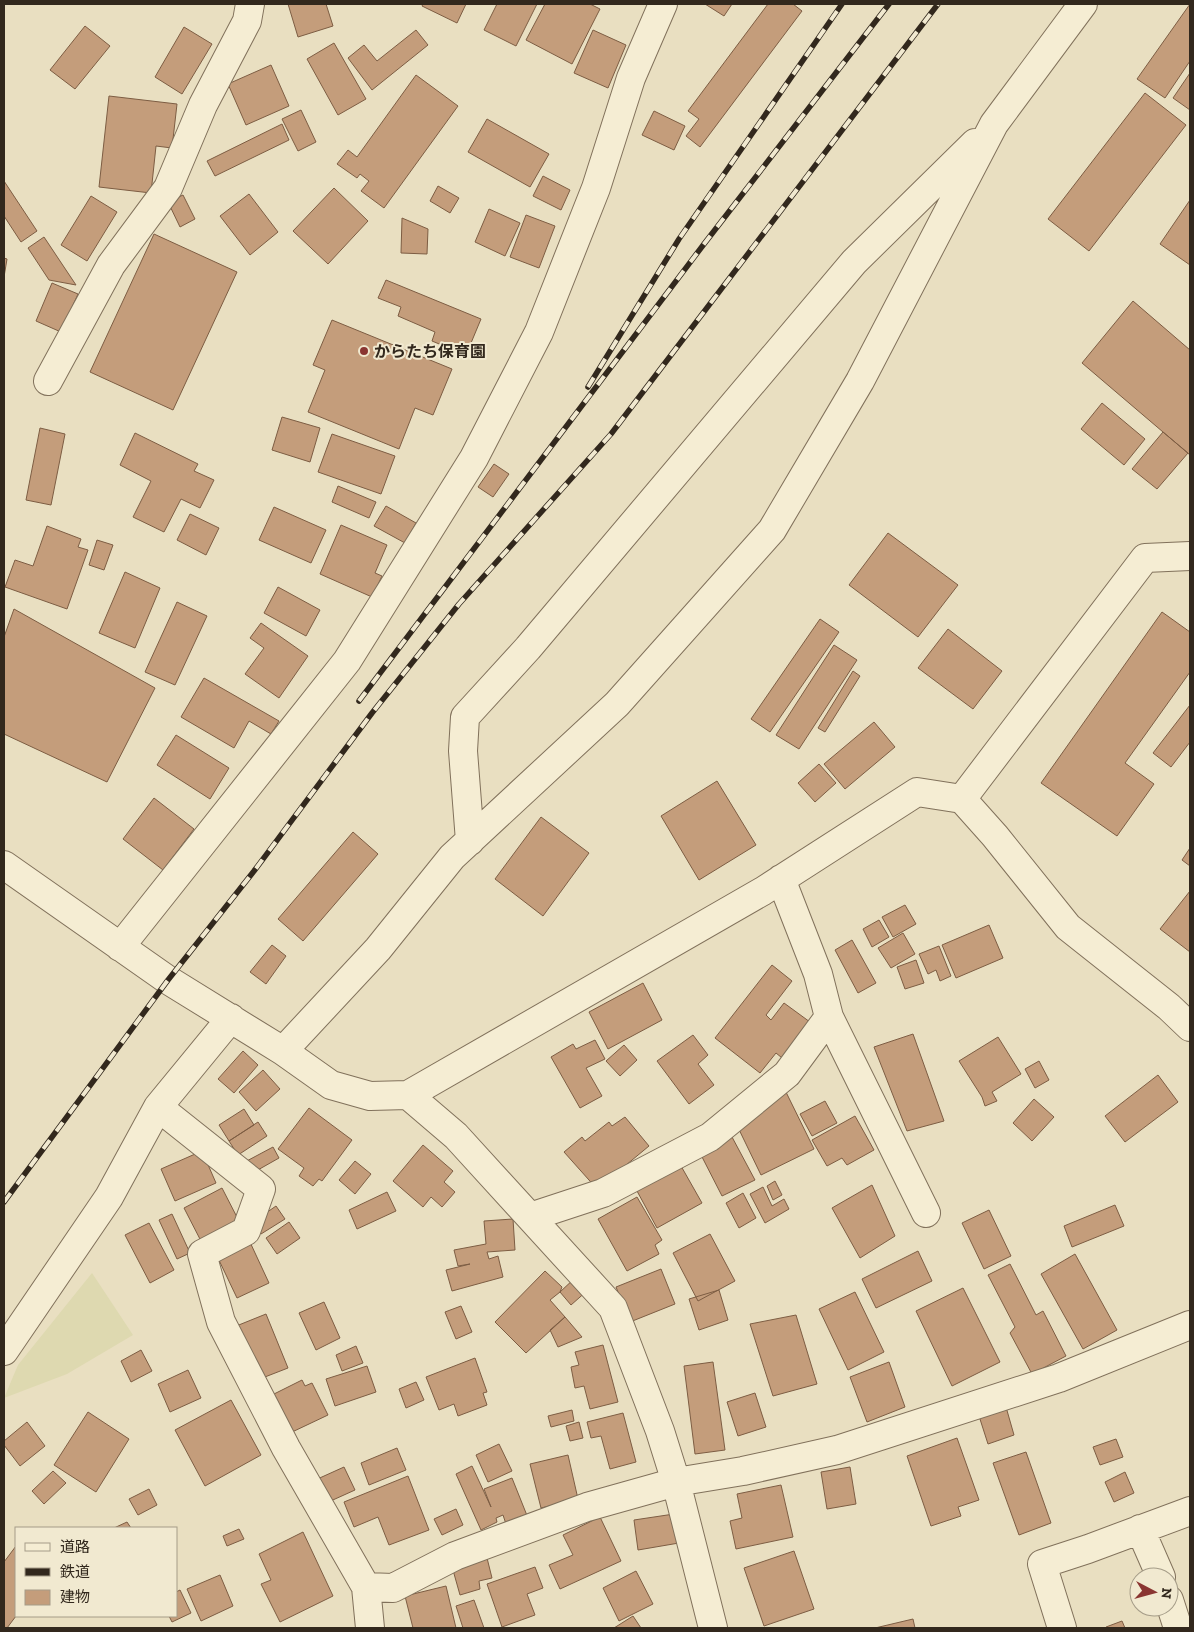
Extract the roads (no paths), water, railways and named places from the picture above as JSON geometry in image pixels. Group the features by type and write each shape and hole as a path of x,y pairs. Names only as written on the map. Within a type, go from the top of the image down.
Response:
{"street":[{"path":"48,381 111,265 168,188 203,105 247,21 250,4"},
{"path":"120,947 347,661 474,458 539,332 596,188 631,78 663,4"},
{"path":"470,841 463,751 465,718 528,648 854,262 994,124 1083,4"},
{"path":"283,1051 378,949 452,857 617,704 772,530 860,381 994,124"},
{"path":"962,799 1145,558 1190,556"},
{"path":"4,865 120,947 195,997 283,1051 331,1085 370,1096 408,1095 781,879 918,792 962,799 995,836 1068,927 1169,1007 1190,1027"},
{"path":"781,879 818,974 829,1017 926,1213"},
{"path":"530,1217 603,1193 710,1137 787,1074 829,1017"},
{"path":"4,1351 109,1197 158,1107 231,1018"},
{"path":"408,1095 456,1136 613,1308 660,1431 676,1482 713,1628"},
{"path":"158,1107 261,1189 246,1231 202,1254 221,1322 286,1448 366,1587 370,1628"},
{"path":"366,1587 393,1588 455,1556 587,1507 676,1482 743,1471 837,1450 1059,1378 1190,1325"},
{"path":"1062,1628 1042,1564 1190,1511"},
{"path":"1140,1529 1157,1567"}],"railway":[{"path":"588,387 679,239 842,4"},
{"path":"359,701 704,244 889,4"},
{"path":"4,1202 168,980 254,871 372,713 459,604 611,434 938,4"}],"place":[{"name":"からたち保育園","path":"364,351"}]}
